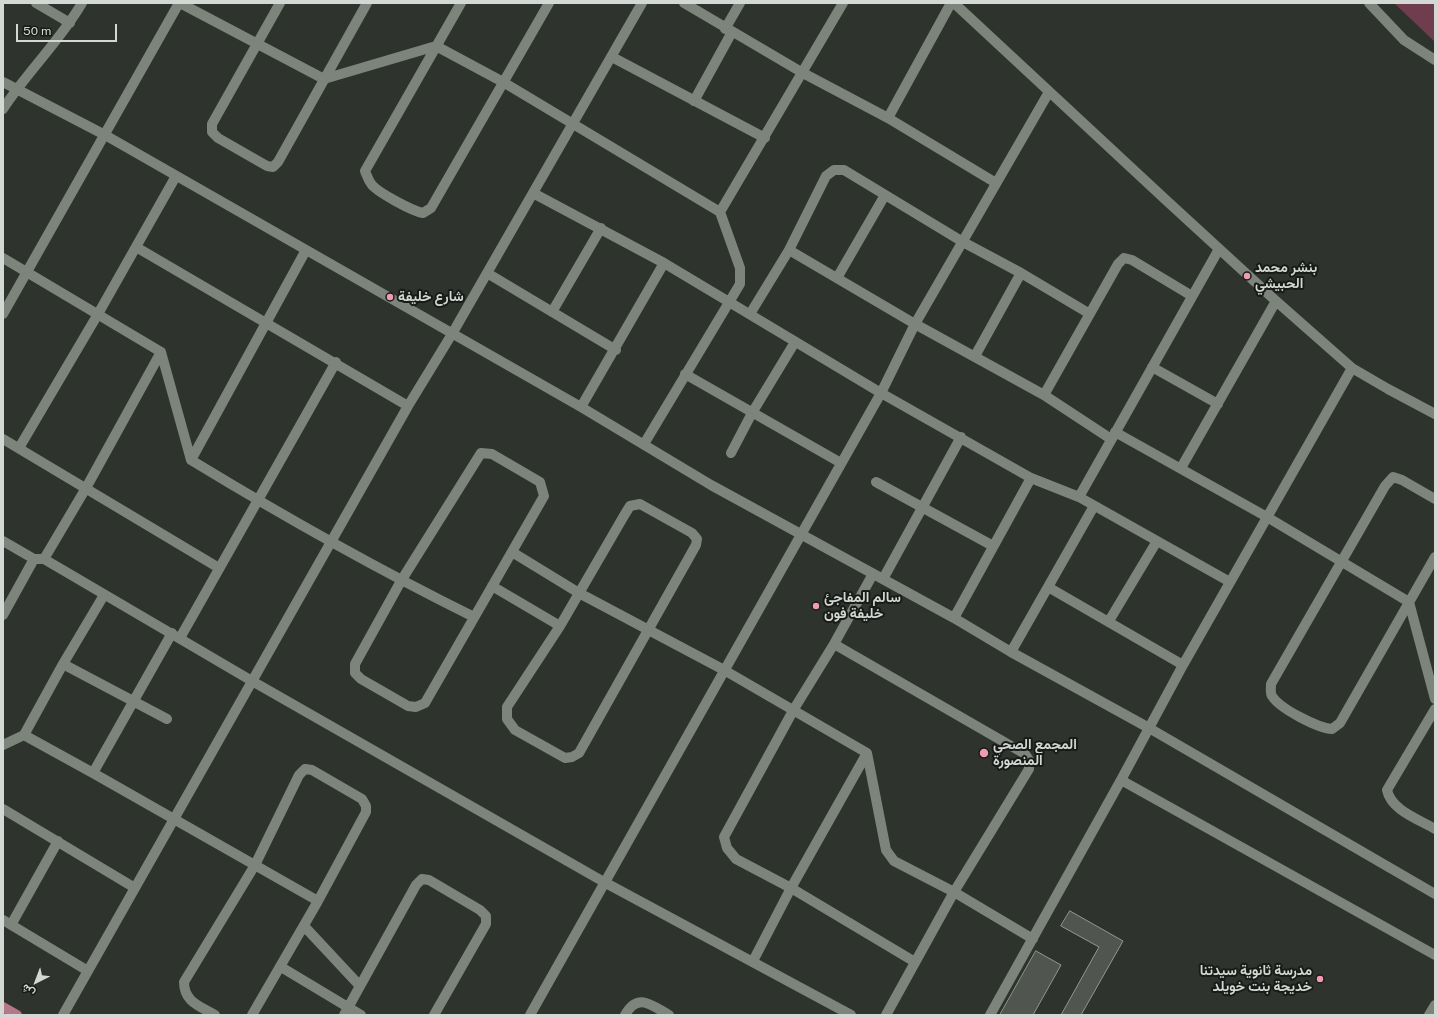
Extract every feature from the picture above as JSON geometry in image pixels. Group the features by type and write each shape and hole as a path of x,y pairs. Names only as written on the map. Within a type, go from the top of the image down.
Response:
{"main road":[{"path":"3,1007 17,1015"}],"street":[{"path":"36,3 70,23"},
{"path":"3,109 16,90 70,23 82,3"},
{"path":"3,314 180,3 324,79 436,46 503,82 720,212 740,268 740,284 727,303 644,444"},
{"path":"280,3 212,124 212,132 218,138 267,166 273,167 278,162 367,3"},
{"path":"461,3 365,171 368,180 373,186 415,212 423,213 431,208 549,3"},
{"path":"63,1015 330,542 408,406 487,274 642,3"},
{"path":"684,3 803,73 888,118 996,183"},
{"path":"694,101 729,30 740,3"},
{"path":"720,212 765,138 843,3"},
{"path":"888,118 951,3"},
{"path":"954,3 1219,249 1352,368 1435,414"},
{"path":"1369,3 1404,40 1435,60"},
{"path":"612,57 765,138"},
{"path":"3,82 105,135 581,407 800,535 954,618 1011,652 1149,728 1435,894"},
{"path":"530,1015 881,394 916,324 1049,92"},
{"path":"750,314 789,250 826,176 834,170 844,170 963,242 1021,273 1090,314"},
{"path":"19,448 98,314 176,176"},
{"path":"533,193 664,263 727,303 750,314 881,394 961,437 1031,478 1079,497 1230,582"},
{"path":"837,278 885,195"},
{"path":"552,312 600,228"},
{"path":"136,247 336,362 408,406"},
{"path":"1079,497 1219,249"},
{"path":"191,460 306,250"},
{"path":"789,250 916,324 1044,394 1113,436 1181,468 1267,517 1409,602 1435,698"},
{"path":"3,258 161,352 191,460 257,501 330,542 401,581 474,617"},
{"path":"1044,394 1118,264 1124,258 1132,260 1192,296"},
{"path":"581,407 616,350 664,263"},
{"path":"975,356 1021,273"},
{"path":"487,274 616,350"},
{"path":"1181,468 1276,301"},
{"path":"731,453 752,413 795,342"},
{"path":"3,615 86,488 161,352"},
{"path":"93,773 134,702 220,568 336,362"},
{"path":"1152,366 1218,404"},
{"path":"990,1015 1121,780 1183,665 1352,368"},
{"path":"685,374 841,463"},
{"path":"883,579 961,437"},
{"path":"3,439 220,568"},
{"path":"481,453 492,454 540,482 543,487 544,496 512,552 424,704 416,707 408,706 360,679 355,672 355,664 401,581 481,453"},
{"path":"1435,499 1402,480 1393,477 1385,486 1271,684 1271,695 1277,702 1322,728 1332,729 1340,723 1435,557"},
{"path":"954,618 1031,478"},
{"path":"876,482 993,546"},
{"path":"640,504 692,533 697,539 696,545 579,753 572,757 565,758 515,730 507,719 507,707 560,626 579,593 630,506 640,504"},
{"path":"1011,652 1094,506"},
{"path":"3,541 39,559 176,636 604,882 851,1015"},
{"path":"1109,621 1157,541"},
{"path":"512,552 579,593 724,670 867,752 886,850 889,856 894,861 954,892 1033,939"},
{"path":"873,574 834,644 794,709 724,837 727,848 736,859 791,888 915,962"},
{"path":"492,586 560,626"},
{"path":"1048,586 1183,665"},
{"path":"3,745 24,736 63,664 104,596"},
{"path":"834,644 1025,754 1029,760 1029,769 954,892 886,1015"},
{"path":"63,664 167,719"},
{"path":"1435,709 1387,790 1389,798 1395,806 1435,829"},
{"path":"24,736 93,773 318,901"},
{"path":"753,961 791,888 867,752"},
{"path":"215,1015 189,1000 184,991 184,982 255,865 299,774 305,769 312,770 362,799 366,806 366,812 281,967 252,1015"},
{"path":"1121,780 1435,955"},
{"path":"4,812 58,841 135,888"},
{"path":"58,841 7,922 88,971"},
{"path":"346,1011 416,885 422,879 429,880 480,910 486,916 486,924 434,1015"},
{"path":"304,926 360,986"},
{"path":"281,967 346,1011 361,1015"},
{"path":"626,1015 631,1005 638,1002 646,1002 669,1015"},
{"path":"1429,1015 1435,1005"}],"shaded area":[{"path":"1394,3 1435,3 1435,42"}],"building":[{"path":"1070,911 1123,941 1081,1015 1061,1015 1099,947 1061,926"},
{"path":"1036,951 1061,965 1033,1015 1000,1015"}],"place":[{"name":"بنشر محمد الحبيشي","path":"1247,276"},
{"name":"شارع خليفة","path":"390,297"},
{"name":"سالم المفاجئ خليفة فون","path":"816,606"},
{"name":"المجمع الصحي المنصورة","path":"984,753"},
{"name":"مدرسة ثانوية سيدتنا خديجة بنت خويلد","path":"1320,979"}]}
